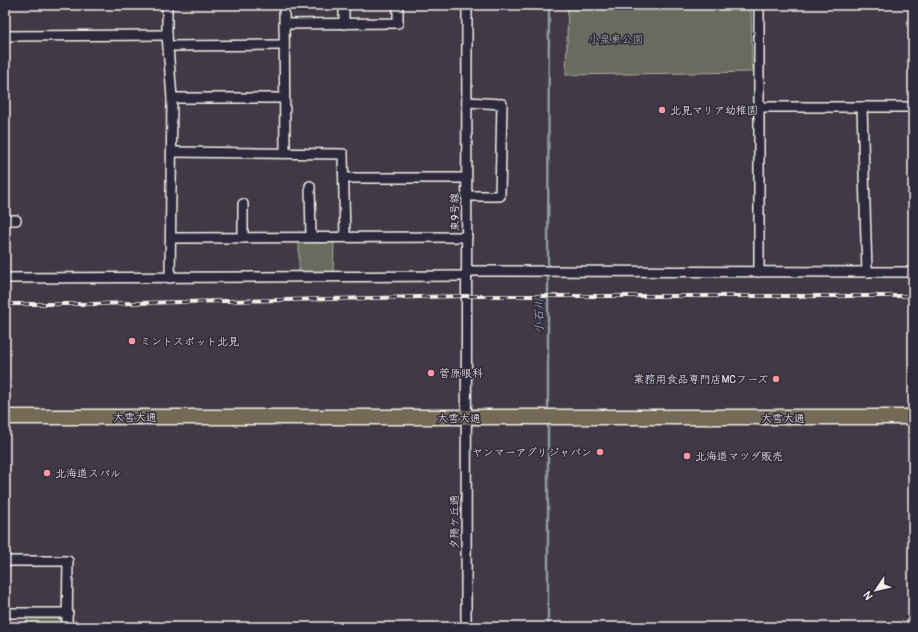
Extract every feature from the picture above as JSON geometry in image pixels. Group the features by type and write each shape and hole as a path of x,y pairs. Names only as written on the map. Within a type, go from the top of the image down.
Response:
{"highway":[{"name":"大雪大通","path":"5,417 913,417"}],"street":[{"path":"167,5 167,35 172,98 170,278"},
{"path":"284,5 284,152"},
{"path":"344,5 344,24"},
{"path":"284,24 398,23 398,5"},
{"name":"東9号線","path":"466,418 467,5"},
{"path":"759,5 759,272"},
{"path":"5,36 167,35"},
{"path":"169,46 284,46"},
{"path":"172,98 284,98"},
{"path":"466,196 500,196 502,104 467,102"},
{"path":"760,107 913,107"},
{"path":"862,107 866,272"},
{"path":"172,152 284,152 343,154 345,237"},
{"path":"344,178 466,178"},
{"path":"310,186 311,237"},
{"path":"242,204 243,238"},
{"path":"5,220 16,220"},
{"path":"171,238 467,237"},
{"path":"5,278 170,278 532,272 913,272"},
{"name":"夕陽ケ丘通","path":"466,418 466,627"},
{"path":"5,561 68,561 67,627"},
{"path":"5,613 68,613"}],"green space":[{"name":"小泉東公園","path":"568,5 751,5 752,72 566,75"},
{"path":"299,242 334,242 333,275 299,275"},
{"path":"26,616 61,616 60,627 27,627"}],"waterway":[{"name":"小石川","path":"548,269 549,5"},
{"name":"小石川","path":"548,274 548,413"},
{"name":"小石川","path":"548,422 548,627"}],"railway":[{"path":"5,304 91,304 466,296 913,296"}],"place":[{"name":"北見マリア幼稚園","path":"662,110"},
{"name":"ミントスポット北見","path":"132,341"},
{"name":"菅原眼科","path":"431,373"},
{"name":"業務用食品専門店MCフーズ","path":"776,379"},
{"name":"ヤンマーアグリジャパン","path":"600,452"},
{"name":"北海道マツダ販売","path":"687,456"},
{"name":"北海道スバル","path":"47,473"}]}
